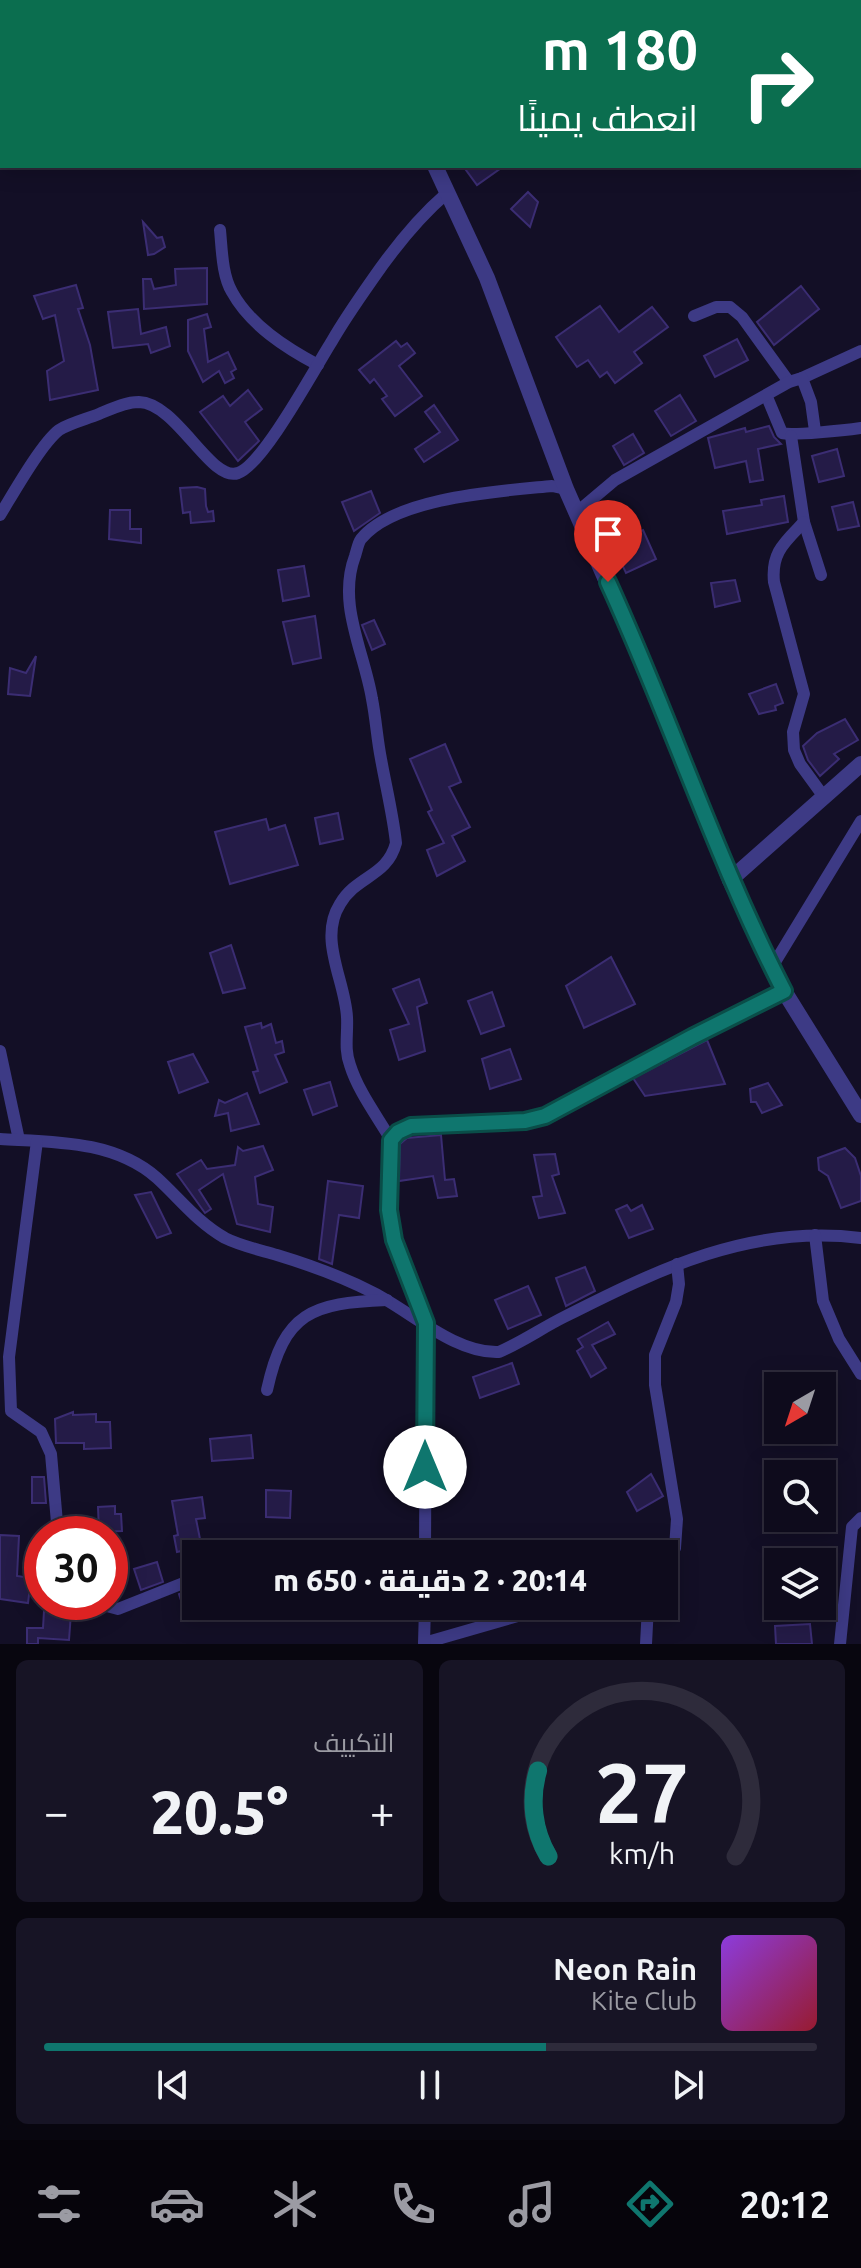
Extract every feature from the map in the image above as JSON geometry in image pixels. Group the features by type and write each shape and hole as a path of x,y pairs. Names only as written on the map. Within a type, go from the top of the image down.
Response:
{"street":[{"path":"436,168 487,278 566,489 665,714 730,880 784,991 861,1115"},
{"path":"0,515 59,430 139,402 154,405 175,420 214,465 226,474 237,474 250,466 302,393 373,277 422,214 447,193"},
{"path":"220,230 231,291 261,326 285,347 318,365"},
{"path":"694,316 716,307 730,307 742,317 811,402 815,431"},
{"path":"577,512 615,480 796,380 861,351"},
{"path":"767,397 782,433 791,436 861,428"},
{"path":"791,436 804,522 821,575"},
{"path":"425,1540 426,1323 394,1240 389,1210 391,1140 351,1069 345,1050 347,1015 332,952 334,920 340,903 358,883 387,865 393,857 396,843 372,697 349,601 350,569 360,540 393,516 438,500 552,486 566,489"},
{"path":"804,522 777,553 773,567 774,582 804,694 793,732 794,750 800,764 824,797"},
{"path":"730,880 861,764"},
{"path":"772,967 861,821"},
{"path":"391,1140 398,1132 411,1126 525,1121 545,1116 679,1043 784,991"},
{"path":"0,1051 19,1140"},
{"path":"0,1139 108,1150 135,1162 156,1177 194,1217 228,1239 333,1274 387,1300 465,1347 484,1353 499,1352 573,1312 677,1264 736,1244 815,1235 861,1238"},
{"path":"37,1141 9,1357 9,1399 11,1411 41,1432 51,1454 56,1516"},
{"path":"815,1235 823,1301 839,1339 861,1374"},
{"path":"676,1540 677,1519 656,1398 655,1355 676,1302 679,1284 677,1264"},
{"path":"267,1390 273,1362 283,1339 296,1322 315,1311 350,1302 387,1300"},
{"path":"840,1644 852,1527 861,1518"},
{"path":"128,1605 182,1584"},
{"path":"425,1620 424,1644 505,1620"},
{"path":"646,1644 647,1620"}],"building":[{"path":"464,168 501,168 477,185"},
{"path":"528,192 538,202 530,227 511,209"},
{"path":"143,222 157,238 162,237 165,247 154,254 148,255"},
{"path":"207,268 207,304 144,309 143,279 151,279 154,289 176,285 175,269"},
{"path":"76,285 83,308 78,309 90,345 98,390 50,400 47,371 64,361 55,315 43,319 34,296"},
{"path":"801,286 819,309 774,345 757,322"},
{"path":"600,306 619,332 652,307 668,327 634,352 642,363 615,383 607,372 600,377 588,360 577,367 556,337"},
{"path":"138,309 141,334 166,327 170,346 151,353 148,344 113,348 108,312"},
{"path":"207,314 211,327 204,329 208,362 228,352 236,369 231,372 234,378 225,383 219,371 203,382 188,351 188,320"},
{"path":"737,339 748,360 715,377 704,356"},
{"path":"396,341 401,347 407,343 415,353 399,366 422,396 395,416 382,399 387,396 374,379 370,383 359,370"},
{"path":"248,390 262,409 245,422 259,441 238,461 200,412 223,396 230,406"},
{"path":"680,395 696,421 671,436 655,411"},
{"path":"434,405 458,440 424,462 415,449 440,432 425,412"},
{"path":"769,426 781,444 758,449 763,480 750,482 746,461 715,468 708,438 745,428 746,432"},
{"path":"633,434 644,453 624,465 613,446"},
{"path":"837,449 844,476 819,482 812,456"},
{"path":"180,488 205,489 206,506 208,512 213,511 214,521 191,523 190,512 183,513"},
{"path":"371,491 380,513 354,531 342,502"},
{"path":"784,496 788,522 727,534 723,511 762,505 761,500"},
{"path":"853,502 859,526 838,530 832,507"},
{"path":"110,510 130,510 130,529 141,529 141,543 109,539"},
{"path":"643,530 656,559 626,573 612,543"},
{"path":"304,566 309,596 283,601 278,570"},
{"path":"735,580 740,601 715,607 711,583"},
{"path":"315,616 321,658 293,664 283,622"},
{"path":"374,620 385,644 372,650 362,625"},
{"path":"36,656 30,696 8,694 10,668 26,673"},
{"path":"776,684 783,703 775,706 776,710 759,714 749,694"},
{"path":"845,719 858,740 834,754 839,759 820,776 808,760 803,746 817,733"},
{"path":"445,744 461,782 449,787 470,827 452,836 465,861 437,876 427,850 444,843 428,812 432,810 410,759"},
{"path":"338,813 343,839 320,844 315,818"},
{"path":"266,819 269,830 285,825 298,865 230,884 215,832"},
{"path":"231,945 245,988 223,993 210,953"},
{"path":"611,957 635,1004 584,1028 566,986"},
{"path":"419,979 427,1003 417,1007 425,1051 399,1060 390,1030 409,1024 393,989"},
{"path":"492,992 504,1026 481,1034 468,1001"},
{"path":"261,1023 262,1028 271,1024 276,1043 282,1041 284,1052 275,1055 287,1082 260,1093 253,1072 258,1071 245,1027"},
{"path":"707,1040 725,1084 645,1096 633,1078"},
{"path":"510,1049 521,1079 490,1089 482,1059"},
{"path":"193,1054 208,1082 179,1093 168,1062"},
{"path":"330,1082 337,1106 313,1115 304,1090"},
{"path":"768,1083 782,1105 762,1113 756,1102 751,1102 750,1089"},
{"path":"247,1093 259,1124 231,1131 228,1113 215,1116 219,1100 225,1103"},
{"path":"441,1135 445,1180 454,1179 457,1196 438,1198 433,1176 399,1181 400,1144 407,1138"},
{"path":"263,1146 273,1170 255,1177 258,1204 273,1207 270,1232 237,1224 223,1174 199,1190 211,1209 205,1213 177,1174 201,1160 207,1169 235,1165 238,1147 243,1151"},
{"path":"845,1148 855,1158 861,1176 861,1201 841,1208 828,1176 819,1170 818,1158"},
{"path":"555,1154 559,1174 552,1176 565,1213 539,1218 533,1197 542,1196 534,1155"},
{"path":"328,1181 363,1186 359,1218 339,1215 332,1264 319,1259"},
{"path":"151,1192 171,1233 157,1238 135,1195"},
{"path":"627,1205 631,1211 642,1205 653,1229 629,1238 616,1210"},
{"path":"585,1267 595,1291 566,1306 556,1278"},
{"path":"528,1286 541,1315 508,1329 495,1300"},
{"path":"608,1322 615,1334 592,1345 606,1368 591,1377 577,1351 583,1347 578,1339"},
{"path":"512,1363 519,1384 480,1398 473,1377"},
{"path":"73,1412 73,1415 96,1414 96,1422 110,1422 111,1448 84,1449 84,1443 56,1443 55,1419"},
{"path":"251,1435 253,1458 212,1461 210,1439"},
{"path":"651,1474 663,1496 637,1511 627,1492"},
{"path":"32,1477 44,1477 46,1503 32,1503"},
{"path":"266,1490 291,1491 290,1518 266,1517"},
{"path":"202,1497 205,1518 196,1519 200,1540 182,1540 182,1556 181,1551 177,1552 174,1536 178,1535 172,1501"},
{"path":"115,1506 115,1514 121,1516 98,1516 98,1507"},
{"path":"0,1535 19,1536 17,1576 24,1577 24,1602 0,1599"},
{"path":"157,1562 163,1582 141,1590 134,1569"},
{"path":"43,1620 70,1620 69,1640 38,1638 38,1644 27,1644 27,1628 43,1628"},
{"path":"810,1624 812,1644 776,1644 775,1626"}],"route":[{"path":"425,1467 426,1323 394,1240 389,1210 391,1140 398,1132 411,1126 525,1121 545,1116 784,991 730,880 665,714 608,582"}]}
